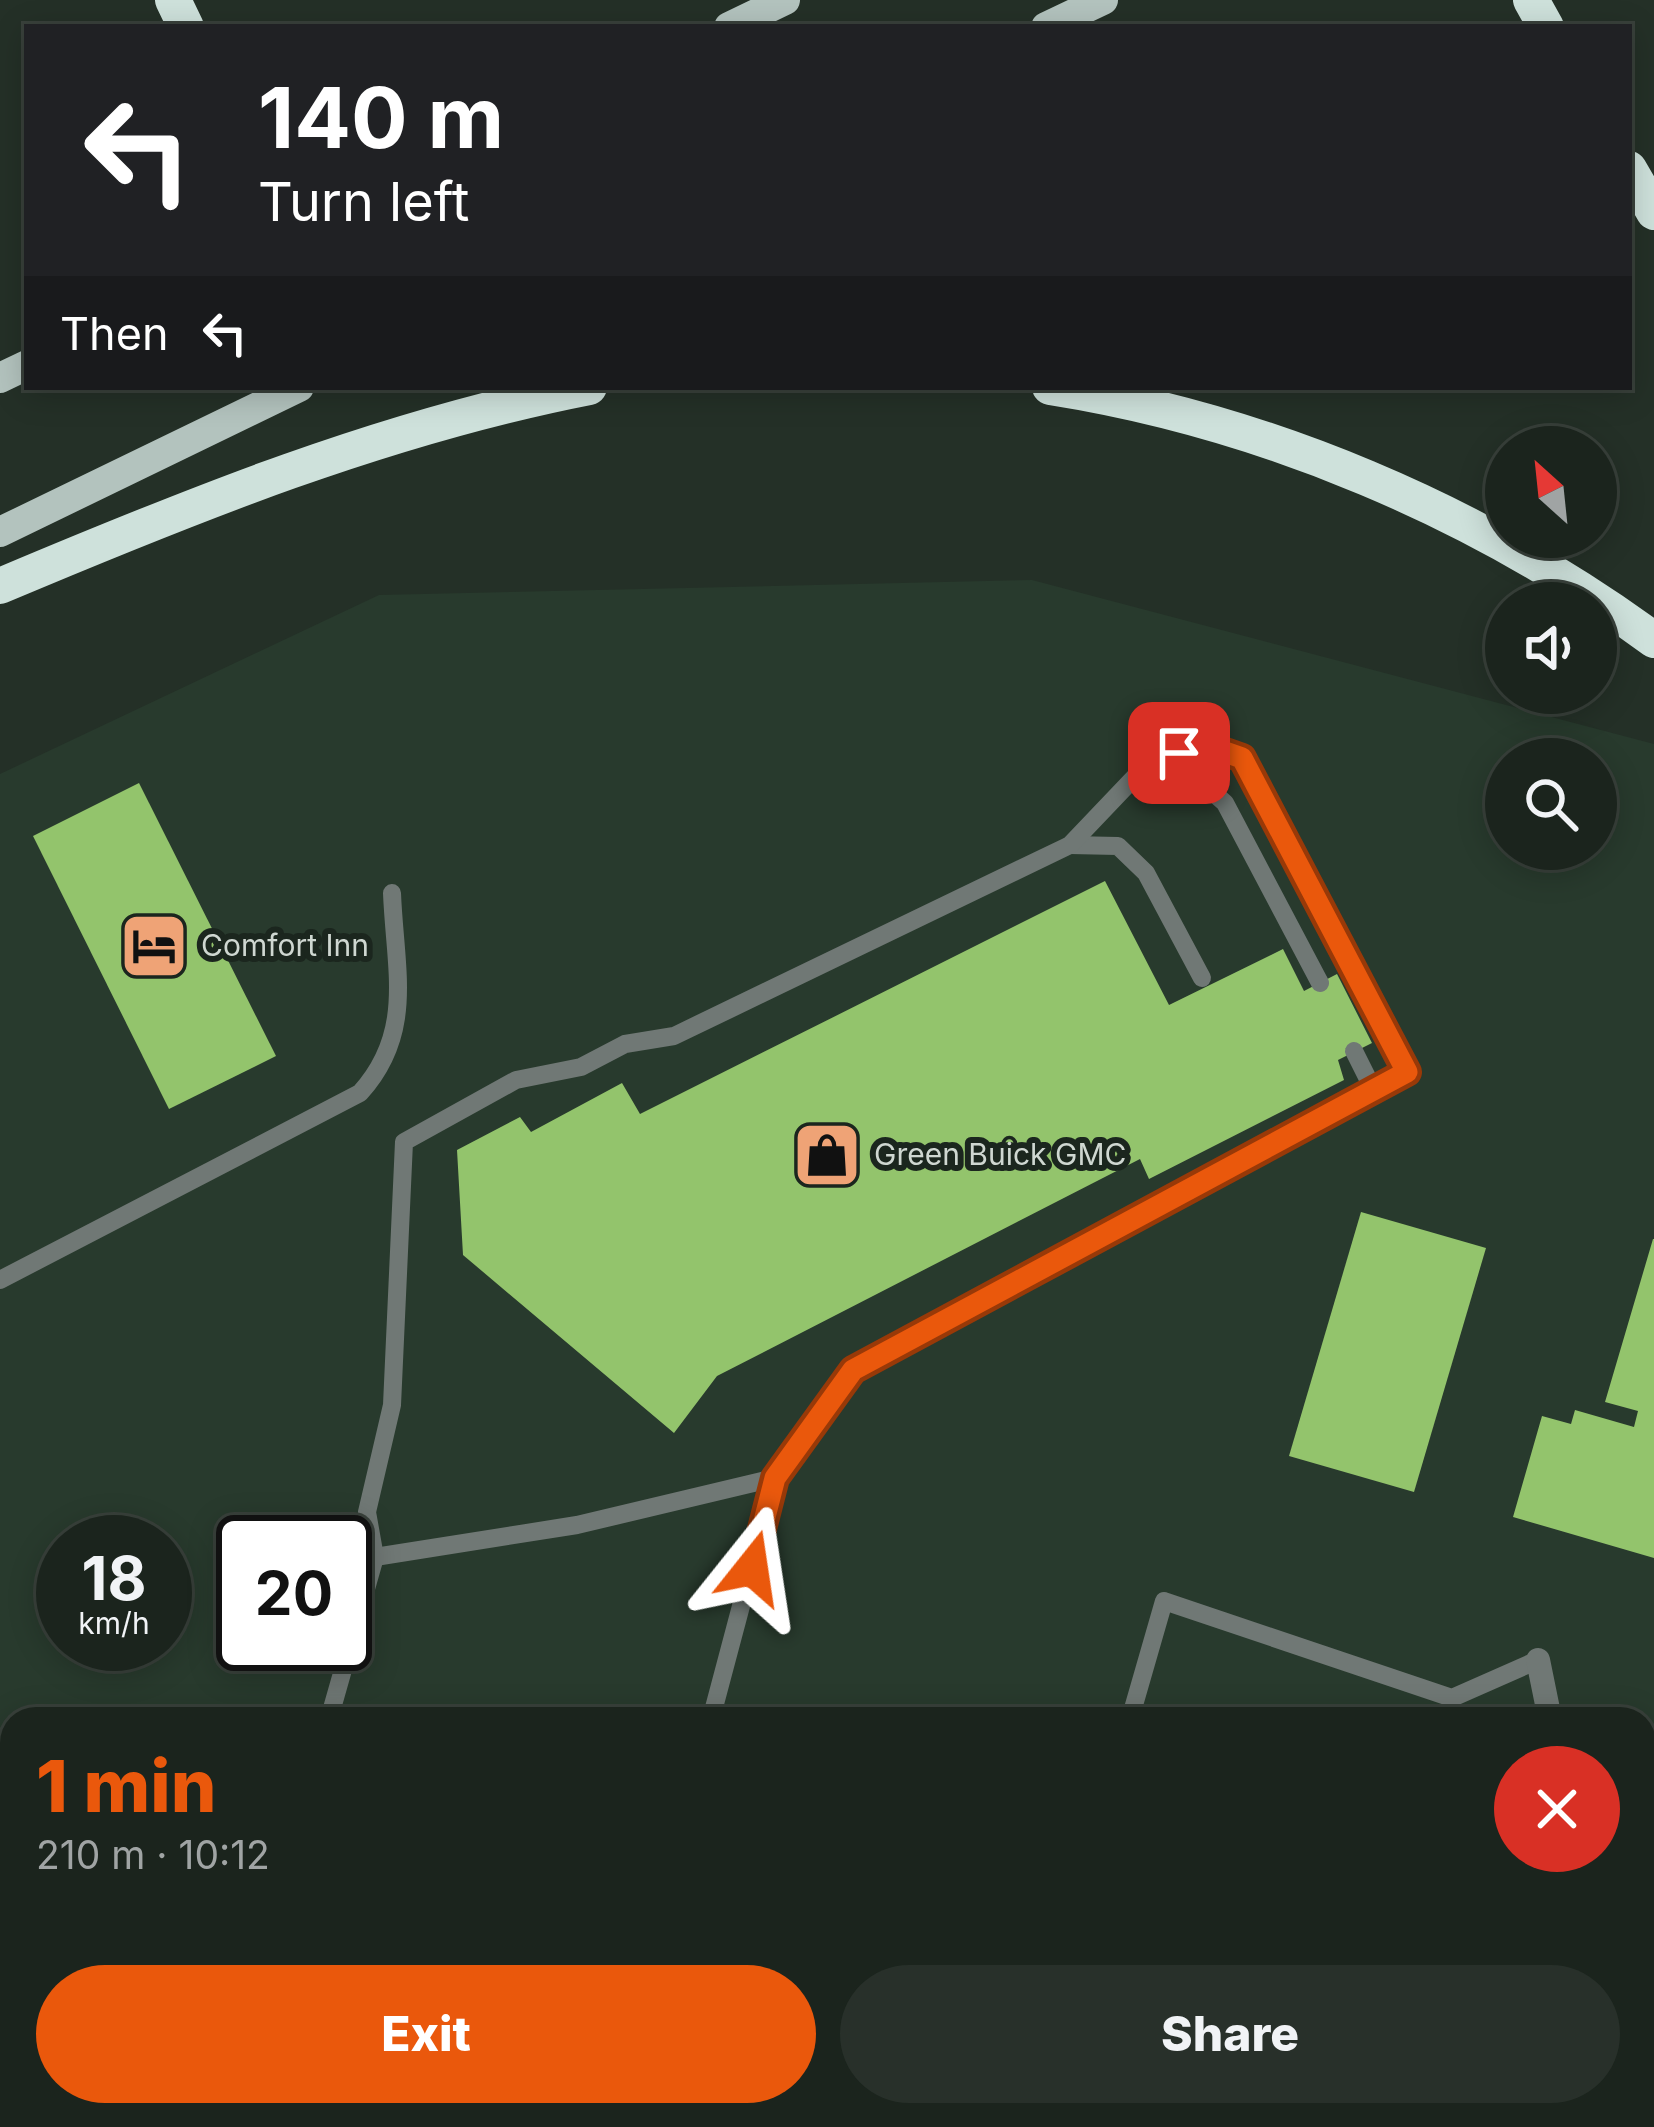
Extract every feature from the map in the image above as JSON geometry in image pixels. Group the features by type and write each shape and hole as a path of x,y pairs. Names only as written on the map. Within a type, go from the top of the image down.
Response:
{"highway":[{"path":"1632,174 1654,212"},
{"path":"0,586 232,491 393,434 576,390"},
{"path":"1069,390 1118,398 1211,424 1388,488 1525,554 1654,640"}],"main road":[{"path":"735,24 785,0"},
{"path":"1052,24 1102,0"},
{"path":"0,532 293,390"}],"street":[{"path":"1538,1660 1548,1707"}],"lane":[{"path":"332,1707 375,1557 367,1512 392,1405 404,1142 516,1080 581,1066 625,1044 674,1036 1070,845 1150,761 1208,746 1242,758 1407,1072 853,1370 775,1478 714,1707"},
{"path":"1150,761 1200,781 1225,802 1320,983"},
{"path":"1070,845 1118,847 1146,873 1202,978"},
{"path":"0,1280 360,1093 383,1067 397,1034 392,893"},
{"path":"1354,1052 1374,1090"},
{"path":"375,1557 577,1525 775,1478"},
{"path":"1133,1707 1164,1601 1452,1698 1538,1660"}],"shaded area":[{"path":"1032,580 1485,699 1485,714 1540,714 1654,744 1654,1707 0,1707 0,774 379,595"}],"building":[{"name":"Comfort Inn","path":"139,783 276,1056 169,1109 33,836"},
{"name":"Green Buick GMC","path":"1105,881 1169,1005 1283,949 1304,991 1337,974 1372,1043 1338,1060 1344,1080 1149,1179 1140,1159 717,1376 674,1433 463,1255 457,1150 520,1117 531,1132 622,1083 640,1114"},
{"path":"1361,1212 1486,1248 1414,1492 1289,1456"},
{"path":"1653,1239 1654,1558 1513,1517 1542,1416 1571,1424 1575,1410 1634,1427 1638,1411 1605,1402"}],"place":[{"name":"Comfort Inn","path":"154,946"},
{"name":"Green Buick GMC","path":"827,1155"}],"route":[{"path":"752,1568 775,1478 853,1370 1407,1072 1242,758 1208,746 1179,753"}]}
